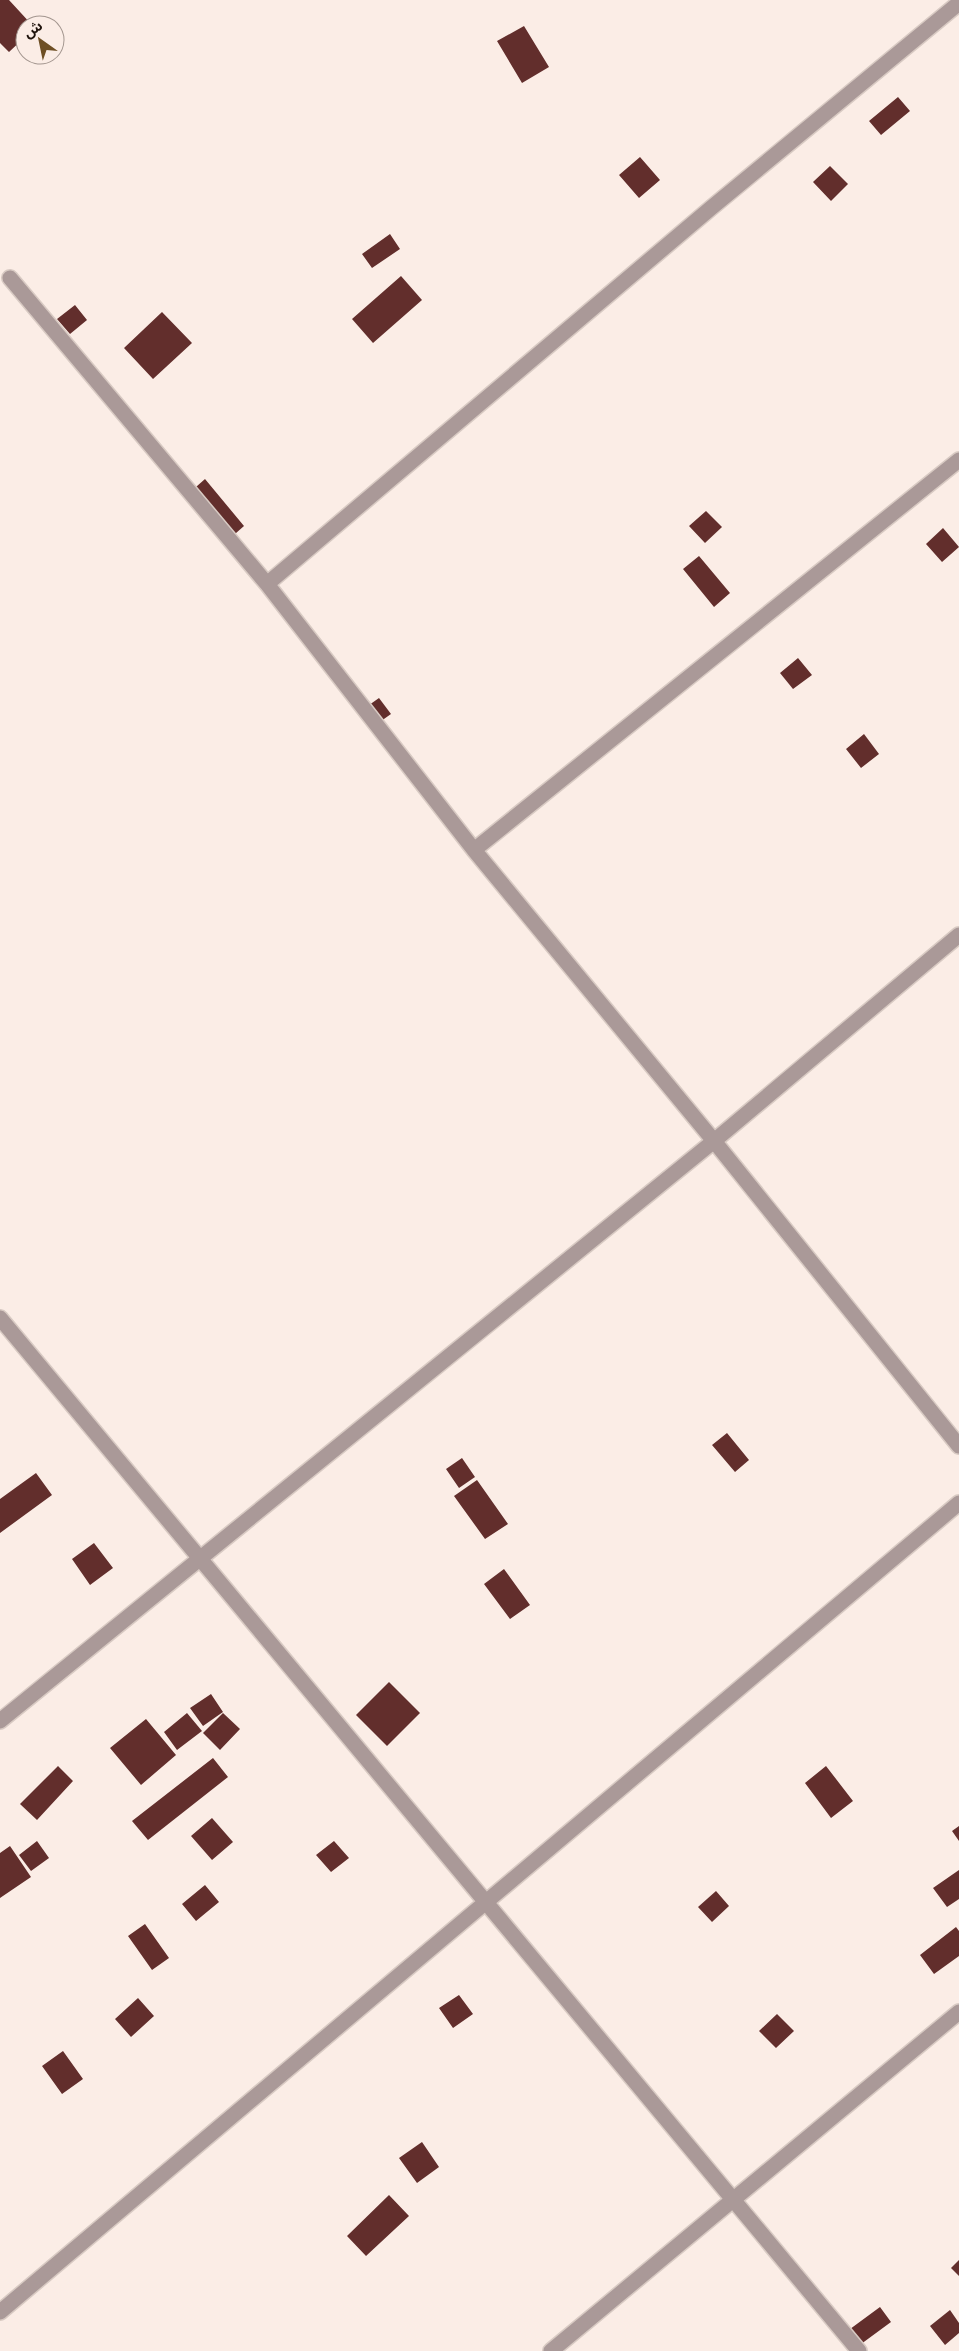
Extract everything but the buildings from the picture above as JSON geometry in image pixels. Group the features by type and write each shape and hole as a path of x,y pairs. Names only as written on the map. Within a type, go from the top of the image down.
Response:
{"street":[{"path":"267,584 711,208 959,3"},
{"path":"10,278 267,584 474,850 714,1141 959,1446"},
{"path":"474,850 959,460"},
{"path":"0,1722 714,1141 959,935"},
{"path":"0,1318 859,2351"},
{"path":"0,2312 959,1503"},
{"path":"551,2351 959,2012"}]}
